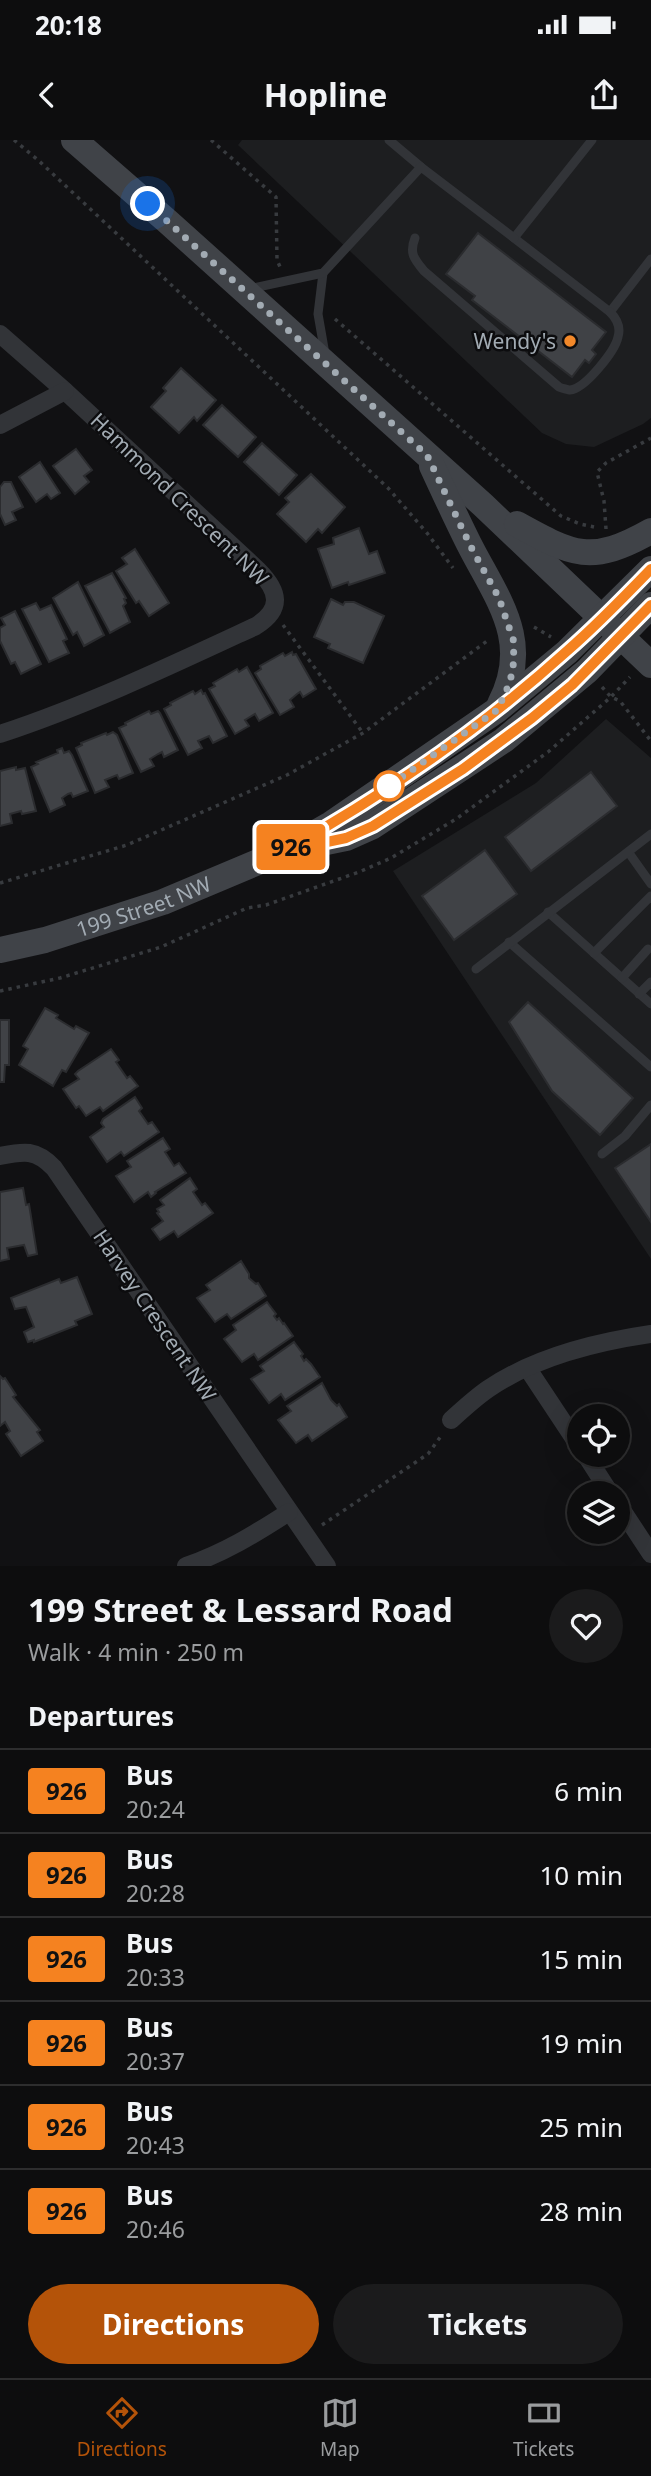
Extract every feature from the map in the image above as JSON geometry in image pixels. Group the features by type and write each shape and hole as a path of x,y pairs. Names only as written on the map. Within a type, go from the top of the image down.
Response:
{"main road":[{"path":"74,140 483,505 651,665"},
{"path":"427,455 471,547 489,578 501,632 514,642 513,671 497,710"},
{"path":"483,505 559,547 595,554 651,531"},
{"name":"199 Street NW","path":"0,950 45,940 163,902 284,851 377,794 497,710 567,652 651,569"},
{"name":"199 Street NW","path":"284,851 346,838 373,826 463,769 532,718 587,671 651,605"}],"street":[{"name":"Hammond Crescent NW","path":"0,334 266,578 274,589 275,602 273,612 256,626 123,687 49,718 0,734"},
{"path":"0,425 65,391"},
{"name":"Harvey Crescent NW","path":"0,1156 34,1153 47,1160 54,1168 327,1566"},
{"path":"451,1420 488,1389 528,1368 608,1340 651,1334"},
{"path":"528,1368 567,1428"},
{"path":"186,1566 243,1542 289,1512"},
{"path":"630,1522 651,1554"}],"lane":[{"path":"389,140 617,318 619,326 616,343 585,384 570,390 559,387 424,271 412,257 411,247 415,238"},
{"path":"514,238 592,140"},
{"path":"326,366 318,304 323,273 421,167"},
{"path":"610,312 651,259"},
{"path":"244,290 323,273"},
{"path":"476,969 651,834"},
{"path":"629,853 651,884"},
{"path":"594,953 651,896"},
{"path":"548,912 651,1004"},
{"path":"509,942 651,1067"},
{"path":"622,978 648,949"},
{"path":"639,993 651,982"},
{"path":"602,1154 625,1136 651,1105"}],"path":[{"path":"14,140 388,488 427,533 458,576"},
{"path":"211,140 276,197 278,260 280,268 291,280"},
{"path":"318,304 561,516 595,527 605,524"},
{"path":"610,550 604,501 597,472 606,463 651,438"},
{"path":"273,612 363,733"},
{"path":"0,883 128,845 286,775 363,733 501,632 518,623 528,624 554,639"},
{"path":"0,991 60,978 161,947 247,908 266,905 391,858 456,819 548,752 611,696 620,701 651,741"},
{"path":"306,1536 428,1454 451,1420"}],"shaded area":[{"path":"242,140 651,140 651,418 594,447 566,444 542,433 238,145"},
{"path":"606,719 651,758 651,1259 393,871 536,783"}],"building":[{"path":"478,233 606,332 592,350 596,354 589,363 585,360 572,377 472,300 475,296 446,274"},
{"path":"181,368 216,400 197,421 194,417 179,433 151,407 166,391 163,388"},
{"path":"222,405 256,437 238,457 203,425"},
{"path":"262,443 297,475 279,495 244,462"},
{"path":"76,449 92,470 84,476 89,482 75,494 53,466"},
{"path":"40,462 60,493 51,499 47,494 36,502 19,477"},
{"path":"311,474 345,507 322,533 318,529 306,542 277,514 289,502 285,498"},
{"path":"4,482 11,482 23,507 12,512 16,520 5,525 0,514 0,487"},
{"path":"359,528 369,554 377,551 385,573 332,588 318,549 334,544 333,538"},
{"path":"135,549 169,603 149,616 139,601 136,603 116,571 127,564 122,558"},
{"path":"112,573 126,598 123,606 130,622 110,633 85,586"},
{"path":"78,582 104,635 84,646 77,632 73,635 53,598"},
{"path":"331,599 343,605 345,602 354,602 384,616 363,663 328,648 330,644 314,637"},
{"path":"36,603 40,610 51,605 67,639 63,641 69,653 49,662 22,609"},
{"path":"15,611 41,664 21,674 15,662 11,664 0,641 0,628 5,625 1,618"},
{"path":"292,652 293,655 296,654 316,689 303,697 300,692 297,694 290,700 294,707 280,715 255,673 261,669 260,666 283,653 285,656"},
{"path":"247,667 273,713 259,721 255,714 245,720 249,726 235,734 209,689 215,686 213,683 237,669 239,672"},
{"path":"201,690 227,736 213,743 209,736 198,741 202,748 188,755 164,709 193,691 195,694"},
{"path":"149,711 151,714 158,711 160,713 178,750 164,757 162,752 158,754 150,759 154,766 141,772 119,728"},
{"path":"113,732 117,735 133,773 119,779 117,775 105,780 109,787 95,793 76,748 82,745 81,743"},
{"path":"62,748 64,753 69,751 72,755 88,791 73,797 71,793 68,794 62,798 65,805 50,812 31,767 38,764 36,762 58,753 57,750"},
{"path":"16,767 16,770 25,768 36,811 10,814 12,823 0,826 0,771"},
{"path":"591,772 617,806 531,871 505,837"},
{"path":"485,850 517,894 454,940 422,896"},
{"path":"528,1002 633,1098 600,1135 552,1091 509,1022"},
{"path":"45,1008 74,1029 76,1026 89,1033 66,1072 62,1070 53,1086 19,1065 28,1049 23,1046"},
{"path":"0,1020 9,1020 9,1065 5,1065 4,1082 0,1082"},
{"path":"111,1049 127,1078 130,1076 138,1086 103,1111 100,1107 86,1116 79,1106 76,1108 63,1089 79,1079 75,1074 78,1071"},
{"path":"135,1097 142,1108 139,1111 148,1124 152,1122 159,1132 124,1156 121,1152 107,1162 90,1137 104,1127 101,1123 103,1119"},
{"path":"163,1138 170,1149 165,1152 174,1166 179,1163 186,1173 151,1197 148,1192 134,1202 116,1176 131,1167 127,1161"},
{"path":"651,1144 651,1222 615,1168"},
{"path":"190,1178 197,1189 193,1192 202,1205 205,1203 213,1213 178,1237 174,1231 160,1240 152,1229 163,1221 157,1213 157,1209 164,1205 160,1200"},
{"path":"23,1188 26,1205 29,1204 37,1254 28,1256 24,1245 7,1248 9,1259 0,1261 0,1192"},
{"path":"241,1261 249,1278 258,1283 266,1296 231,1319 227,1314 215,1322 197,1298 210,1290 206,1285"},
{"path":"77,1277 92,1314 75,1321 77,1325 28,1342 24,1332 34,1327 26,1307 15,1309 11,1298 59,1279 61,1283"},
{"path":"267,1302 277,1320 279,1318 284,1323 293,1336 258,1360 254,1354 242,1362 224,1339 236,1330 233,1325"},
{"path":"294,1342 303,1354 301,1356 304,1361 306,1359 311,1364 320,1377 285,1400 281,1394 269,1403 251,1379 264,1371 260,1366"},
{"path":"0,1376 5,1378 16,1395 13,1397 40,1430 37,1432 43,1441 21,1456 6,1434 10,1431 5,1422 0,1426"},
{"path":"322,1383 331,1400 337,1406 339,1404 347,1417 312,1441 308,1435 296,1443 278,1420 291,1411 287,1406"}],"bus line":[{"name":"926","path":"651,569 567,652 497,710 377,794 284,851 346,838 373,826 463,769 572,685 651,605"}],"place":[{"name":"Wendy's","path":"570,341"}],"route":[{"path":"148,204 427,455 499,598 510,626 514,657 513,671 497,710 389,786"}]}
